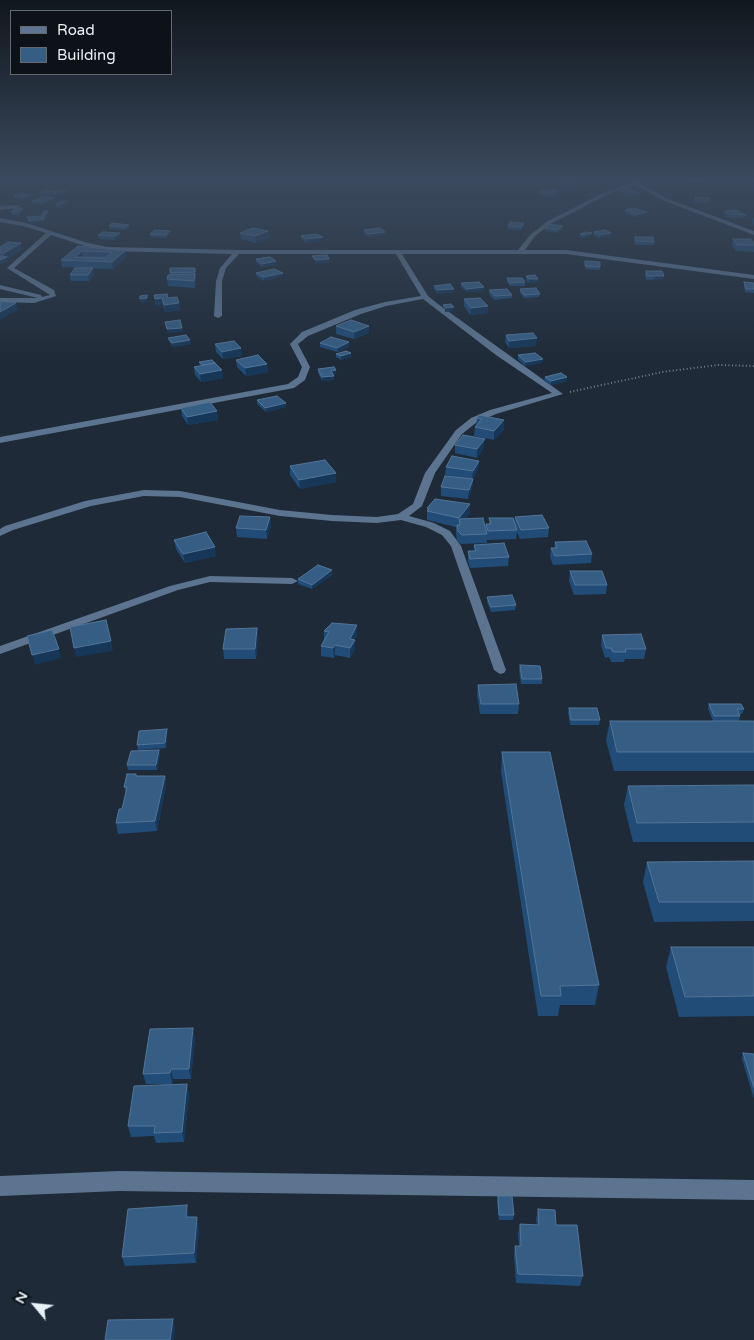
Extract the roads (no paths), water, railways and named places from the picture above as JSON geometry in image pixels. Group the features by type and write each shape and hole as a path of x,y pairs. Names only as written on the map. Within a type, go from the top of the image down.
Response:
{"street":[{"path":"10,268 39,243"},
{"path":"80,243 108,249 168,248 237,252 522,251 602,256 754,277"},
{"path":"522,251 528,243"},
{"path":"397,251 425,297 499,353 560,394 493,412 474,420 459,432 430,473 417,506 402,517"},
{"path":"218,316 219,282 223,268 237,252"},
{"path":"0,267 10,268 52,291 54,295 49,299 34,301 0,300"},
{"path":"0,287 49,299"},
{"path":"0,440 291,386 302,378 306,367 294,344 305,334 358,312 385,304 425,297"},
{"path":"0,533 10,528 89,503 144,493 180,494 280,513 332,518 377,520 402,517 430,525 446,533 456,546 500,670"},
{"path":"0,650 192,583 210,579 292,581"},
{"path":"0,1186 119,1181 754,1190"}]}
